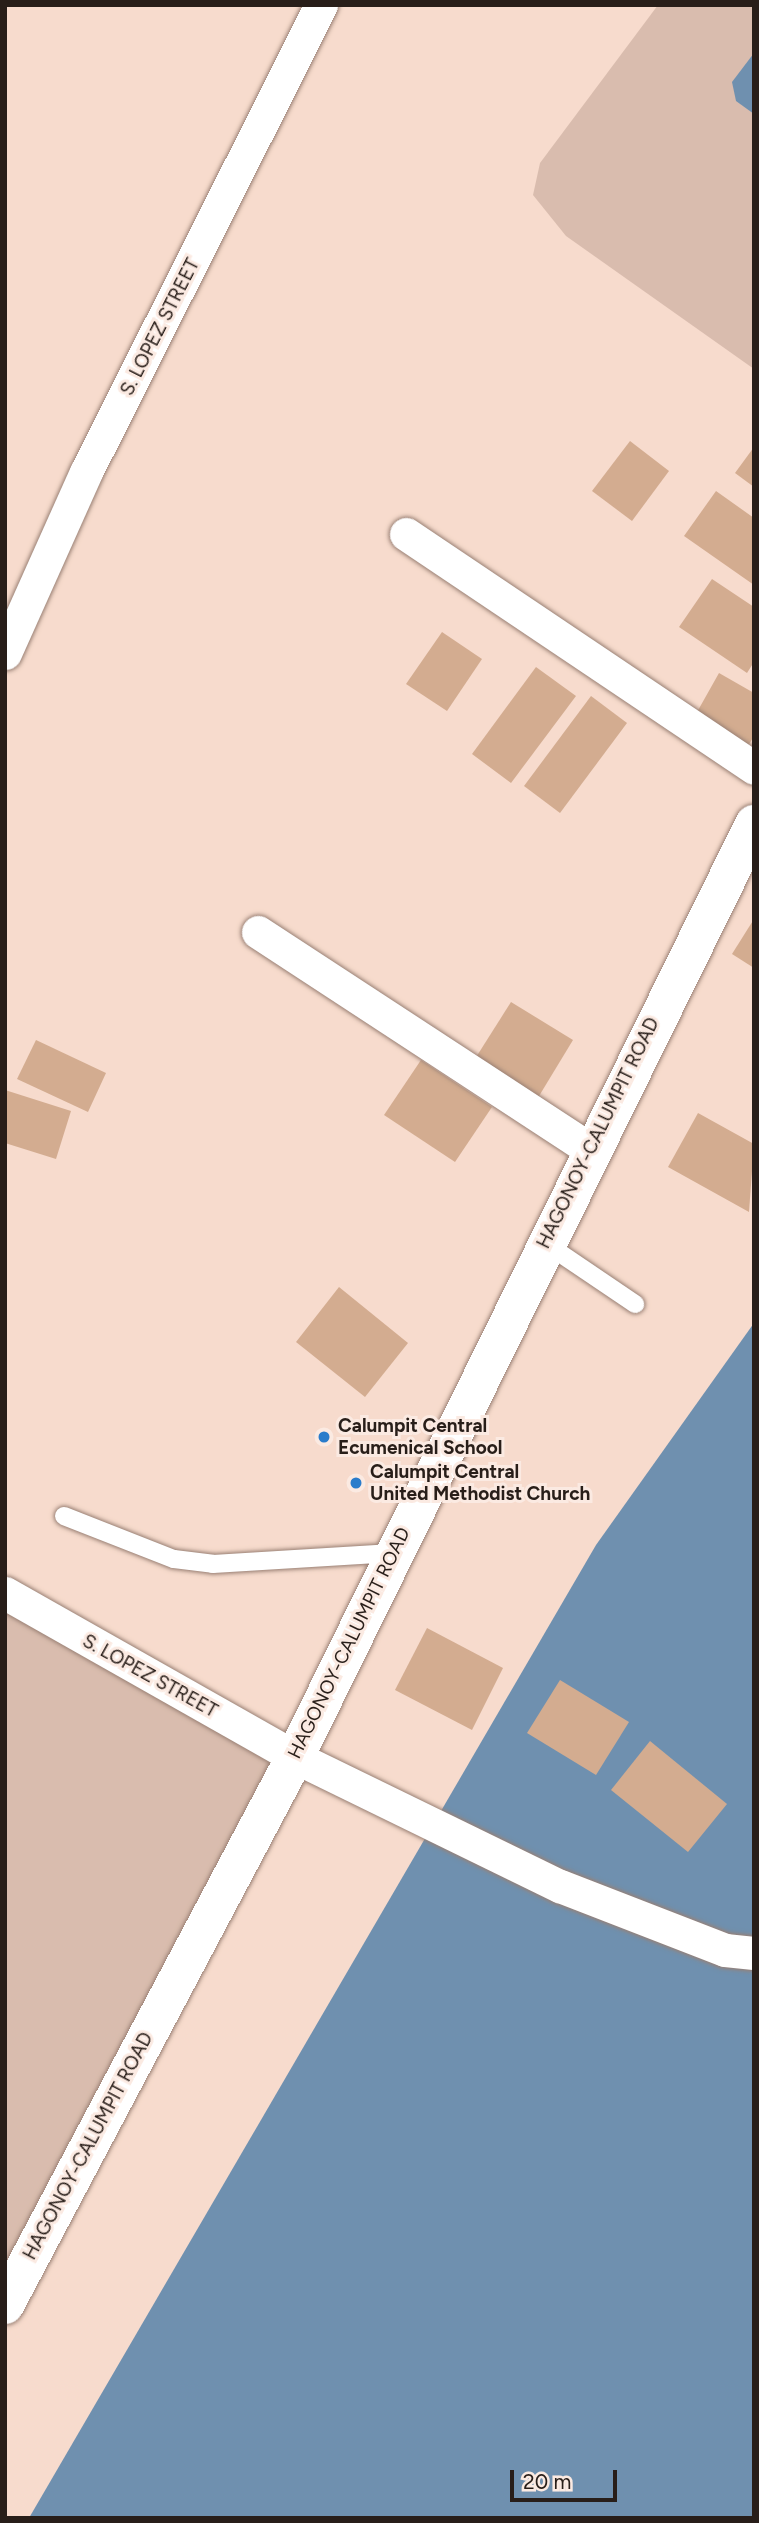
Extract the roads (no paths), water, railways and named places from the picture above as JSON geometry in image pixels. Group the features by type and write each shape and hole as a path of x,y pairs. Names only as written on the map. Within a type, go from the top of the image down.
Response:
{"main road":[{"name":"HAGONOY-CALUMPIT ROAD","path":"5,2305 295,1757 589,1149 743,868 754,824"}],"street":[{"name":"S. LOPEZ STREET","path":"5,653 86,472 321,5"},
{"path":"407,534 754,768"},
{"path":"258,932 589,1149"},
{"name":"S. LOPEZ STREET","path":"5,1593 295,1757 559,1886 725,1950 754,1953"}],"lane":[{"path":"544,1242 635,1304"},
{"path":"65,1516 174,1559 213,1564 393,1553"}],"water":[{"path":"754,53 754,114 736,101 732,82"},
{"path":"754,1323 754,2518 29,2518 596,1545"}],"place":[{"name":"Calumpit Central Ecumenical School","path":"324,1437"},
{"name":"Calumpit Central United Methodist Church","path":"356,1483"}]}
